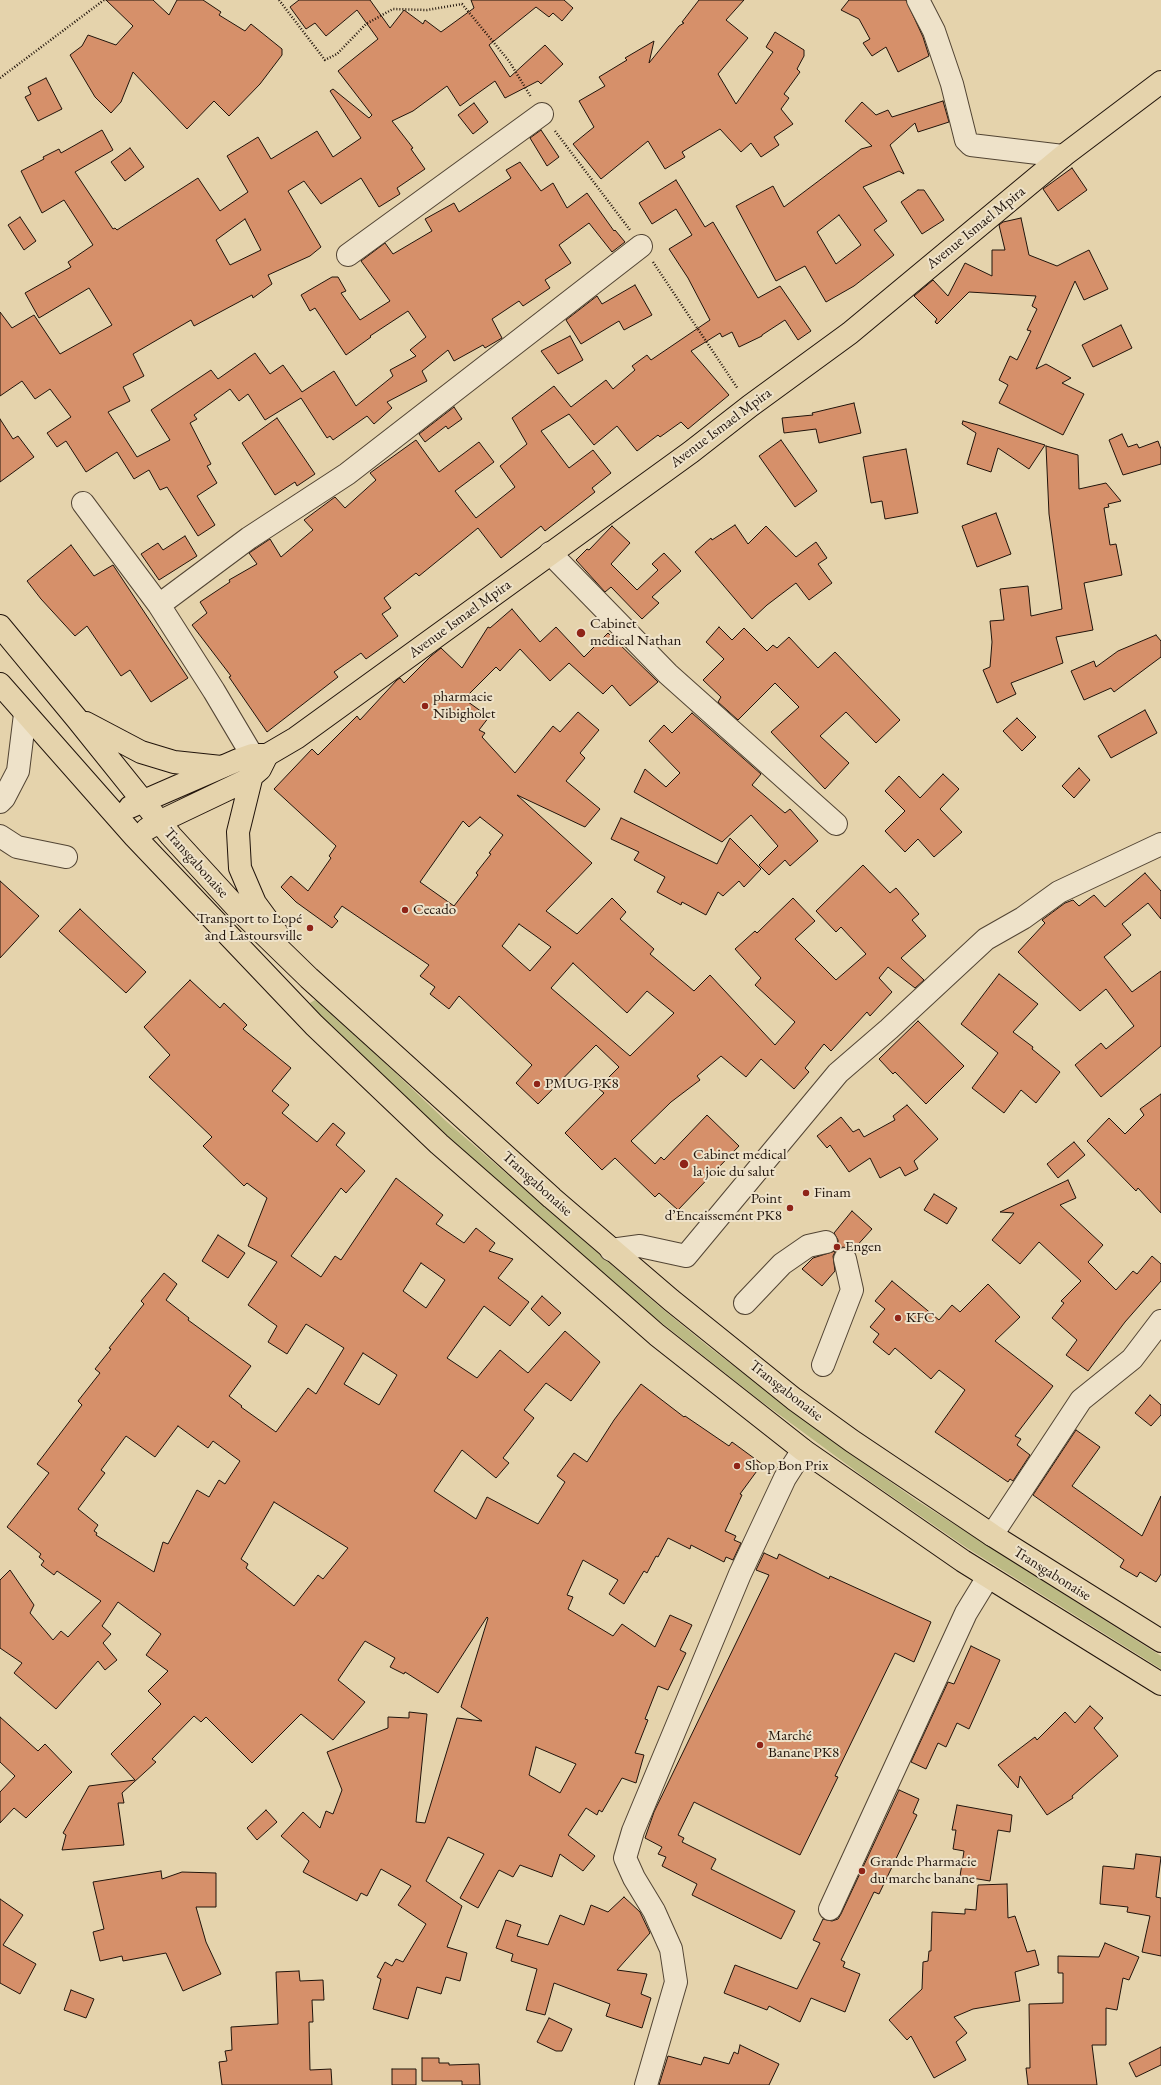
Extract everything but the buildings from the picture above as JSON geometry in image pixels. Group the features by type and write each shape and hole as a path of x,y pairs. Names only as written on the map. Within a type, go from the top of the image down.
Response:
{"main road":[{"name":"Avenue Ismael Mpira","path":"257,762 296,738 850,333 1063,156 1161,82"},
{"name":"Transgabonaise","path":"0,626 78,719 159,822 237,908 309,978 611,1250 794,1399 852,1441 992,1535 1161,1641"},
{"name":"Transgabonaise","path":"0,684 135,837 314,1025 439,1144 657,1335 803,1450 988,1577 1161,1684"},
{"path":"78,719 141,752 174,762 222,767 257,762"},
{"path":"135,837 159,822 231,789 257,762"},
{"path":"257,762 238,832 240,868 256,903 309,978"},
{"path":"115,814 222,767"}],"street":[{"path":"918,0 934,31 952,84 966,140 971,145 1063,156"},
{"path":"348,255 542,114"},
{"path":"159,605 249,538 347,474 641,246"},
{"path":"83,503 159,605 257,762"},
{"path":"550,553 668,674 836,824"},
{"path":"0,802 4,798 18,772 25,714"},
{"path":"0,836 17,847 66,857"},
{"path":"611,1250 640,1246 686,1256 838,1073 889,1029 986,939 1023,918 1059,892 1161,844"},
{"path":"745,1303 782,1264 808,1246 826,1242"},
{"path":"823,1364 852,1290 845,1259"},
{"path":"992,1535 1081,1400 1132,1359 1161,1321"},
{"path":"646,2085 676,1982 671,1949 654,1911 634,1878 625,1858 633,1831 740,1574 785,1478 803,1450"},
{"path":"830,1909 966,1613 988,1577"}],"path":[{"path":"0,78 104,0"}],"shaded area":[{"path":"315,1000 325,1006 446,1121 659,1306 709,1347 830,1439 916,1500 1161,1656 1161,1669 967,1548 868,1480 758,1399 653,1316 485,1171 311,1009 310,1003"}],"place":[{"name":"Cabinet medical Nathan","path":"581,633"},
{"name":"pharmacie Nibigholet","path":"425,706"},
{"name":"Cecado","path":"405,910"},
{"name":"Transport to Lopé and Lastoursville","path":"310,928"},
{"name":"PMUG-PK8","path":"537,1084"},
{"name":"Cabinet medical la joie du salut","path":"684,1164"},
{"name":"Finam","path":"806,1193"},
{"name":"Point d’Encaissement PK8","path":"790,1208"},
{"name":"Engen","path":"837,1247"},
{"name":"KFC","path":"898,1318"},
{"name":"Shop Bon Prix","path":"737,1466"},
{"name":"Marché Banane PK8","path":"760,1745"},
{"name":"Grande Pharmacie du marche banane","path":"862,1871"}]}
